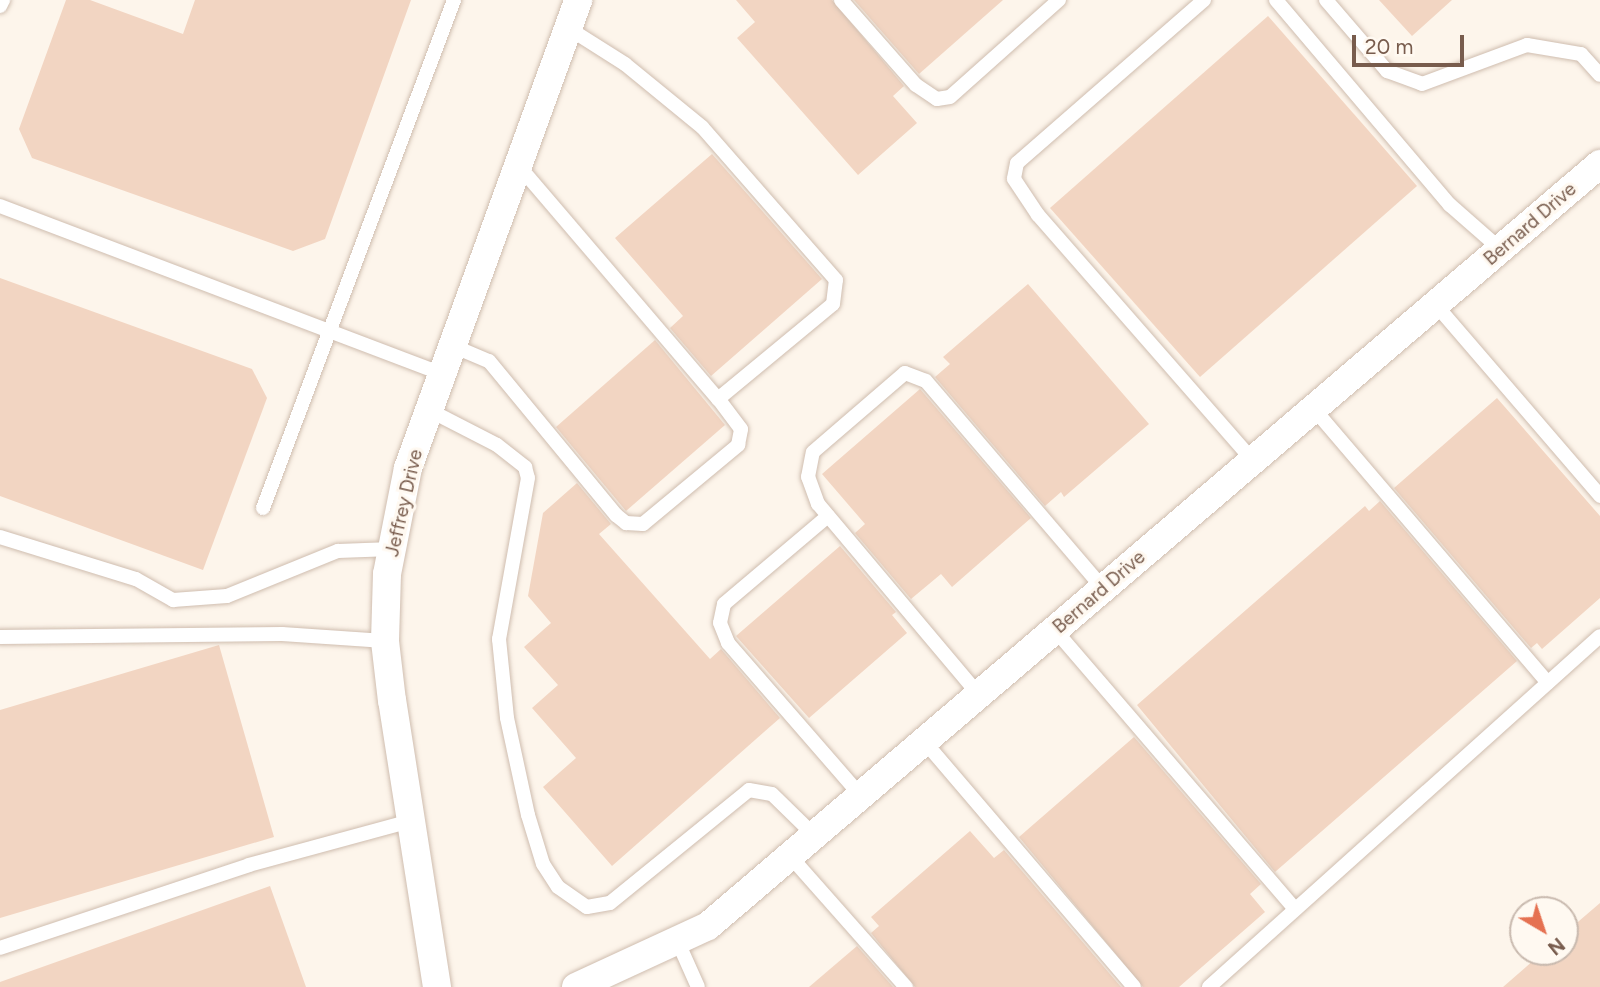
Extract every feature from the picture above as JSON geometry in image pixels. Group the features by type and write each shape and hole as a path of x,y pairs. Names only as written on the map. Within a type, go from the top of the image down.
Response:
{"street":[{"name":"Jeffrey Drive","path":"437,987 385,641 392,549 408,468 578,0"},
{"name":"Bernard Drive","path":"576,987 708,926 1600,164"}],"lane":[{"path":"0,6 3,0"},
{"path":"263,508 332,332 454,0"},
{"path":"841,0 916,86 937,99 950,97 1059,0"},
{"path":"1204,0 1017,163 1013,178 1038,215 1253,461"},
{"path":"1276,0 1450,205 1500,250"},
{"path":"1326,0 1387,71 1422,84 1527,46 1581,54 1600,75"},
{"path":"568,28 625,64 702,127 836,280 833,304 718,399"},
{"path":"453,346 489,361 529,414 626,523 643,524 738,445 741,429 718,399 519,166"},
{"path":"0,206 443,374"},
{"path":"1436,305 1600,496"},
{"path":"979,695 818,503 808,477 813,452 905,373 926,381 1103,588"},
{"path":"1314,409 1548,683"},
{"path":"429,410 497,445 525,467 527,488 516,528 499,639 507,718 543,864 568,898 587,907 610,904 626,894 748,790 772,794 814,835"},
{"path":"828,516 724,604 720,623 728,643 861,796"},
{"path":"0,537 136,579 173,600 227,596 338,551 392,549"},
{"path":"1055,630 1295,909"},
{"path":"0,637 269,634 385,641"},
{"path":"1209,987 1600,636"},
{"path":"924,741 1134,987"},
{"path":"0,948 249,865 411,821"},
{"path":"790,856 906,987"},
{"path":"677,940 698,987"}],"building":[{"path":"66,0 90,0 183,34 195,0 411,0 325,239 293,251 32,158 19,129"},
{"path":"736,0 832,0 904,86 893,96 917,123 858,175 737,38 755,22"},
{"path":"854,0 1003,0 919,74"},
{"path":"1379,0 1452,0 1412,36"},
{"path":"1268,16 1417,186 1200,377 1050,208"},
{"path":"712,154 822,279 711,376 670,328 683,316 615,238"},
{"path":"0,278 252,369 267,398 203,570 0,496"},
{"path":"1028,284 1149,424 1064,497 1061,492 1045,506 935,377 950,364 943,357"},
{"path":"655,340 725,425 626,511 556,427"},
{"path":"920,389 1031,518 952,587 941,574 911,599 855,533 865,524 822,474"},
{"path":"1497,398 1600,516 1600,598 1542,649 1537,643 1531,648 1394,488"},
{"path":"577,483 611,524 599,534 710,659 721,649 780,718 612,866 543,787 576,758 532,708 558,685 524,647 551,623 528,596 543,513"},
{"path":"1380,501 1517,661 1275,872 1137,705 1365,506 1369,511"},
{"path":"840,546 896,612 892,615 907,633 809,718 736,636"},
{"path":"219,645 274,837 0,918 0,710"},
{"path":"1134,737 1261,884 1250,894 1265,912 1179,987 1143,987 1019,837"},
{"path":"970,831 994,858 1004,850 1121,987 915,987 871,933 879,926 871,917"},
{"path":"270,886 306,987 0,987 0,982"},
{"path":"1600,903 1600,987 1503,987 1527,966 1579,966 1579,921"},
{"path":"857,946 893,987 809,987"}]}
